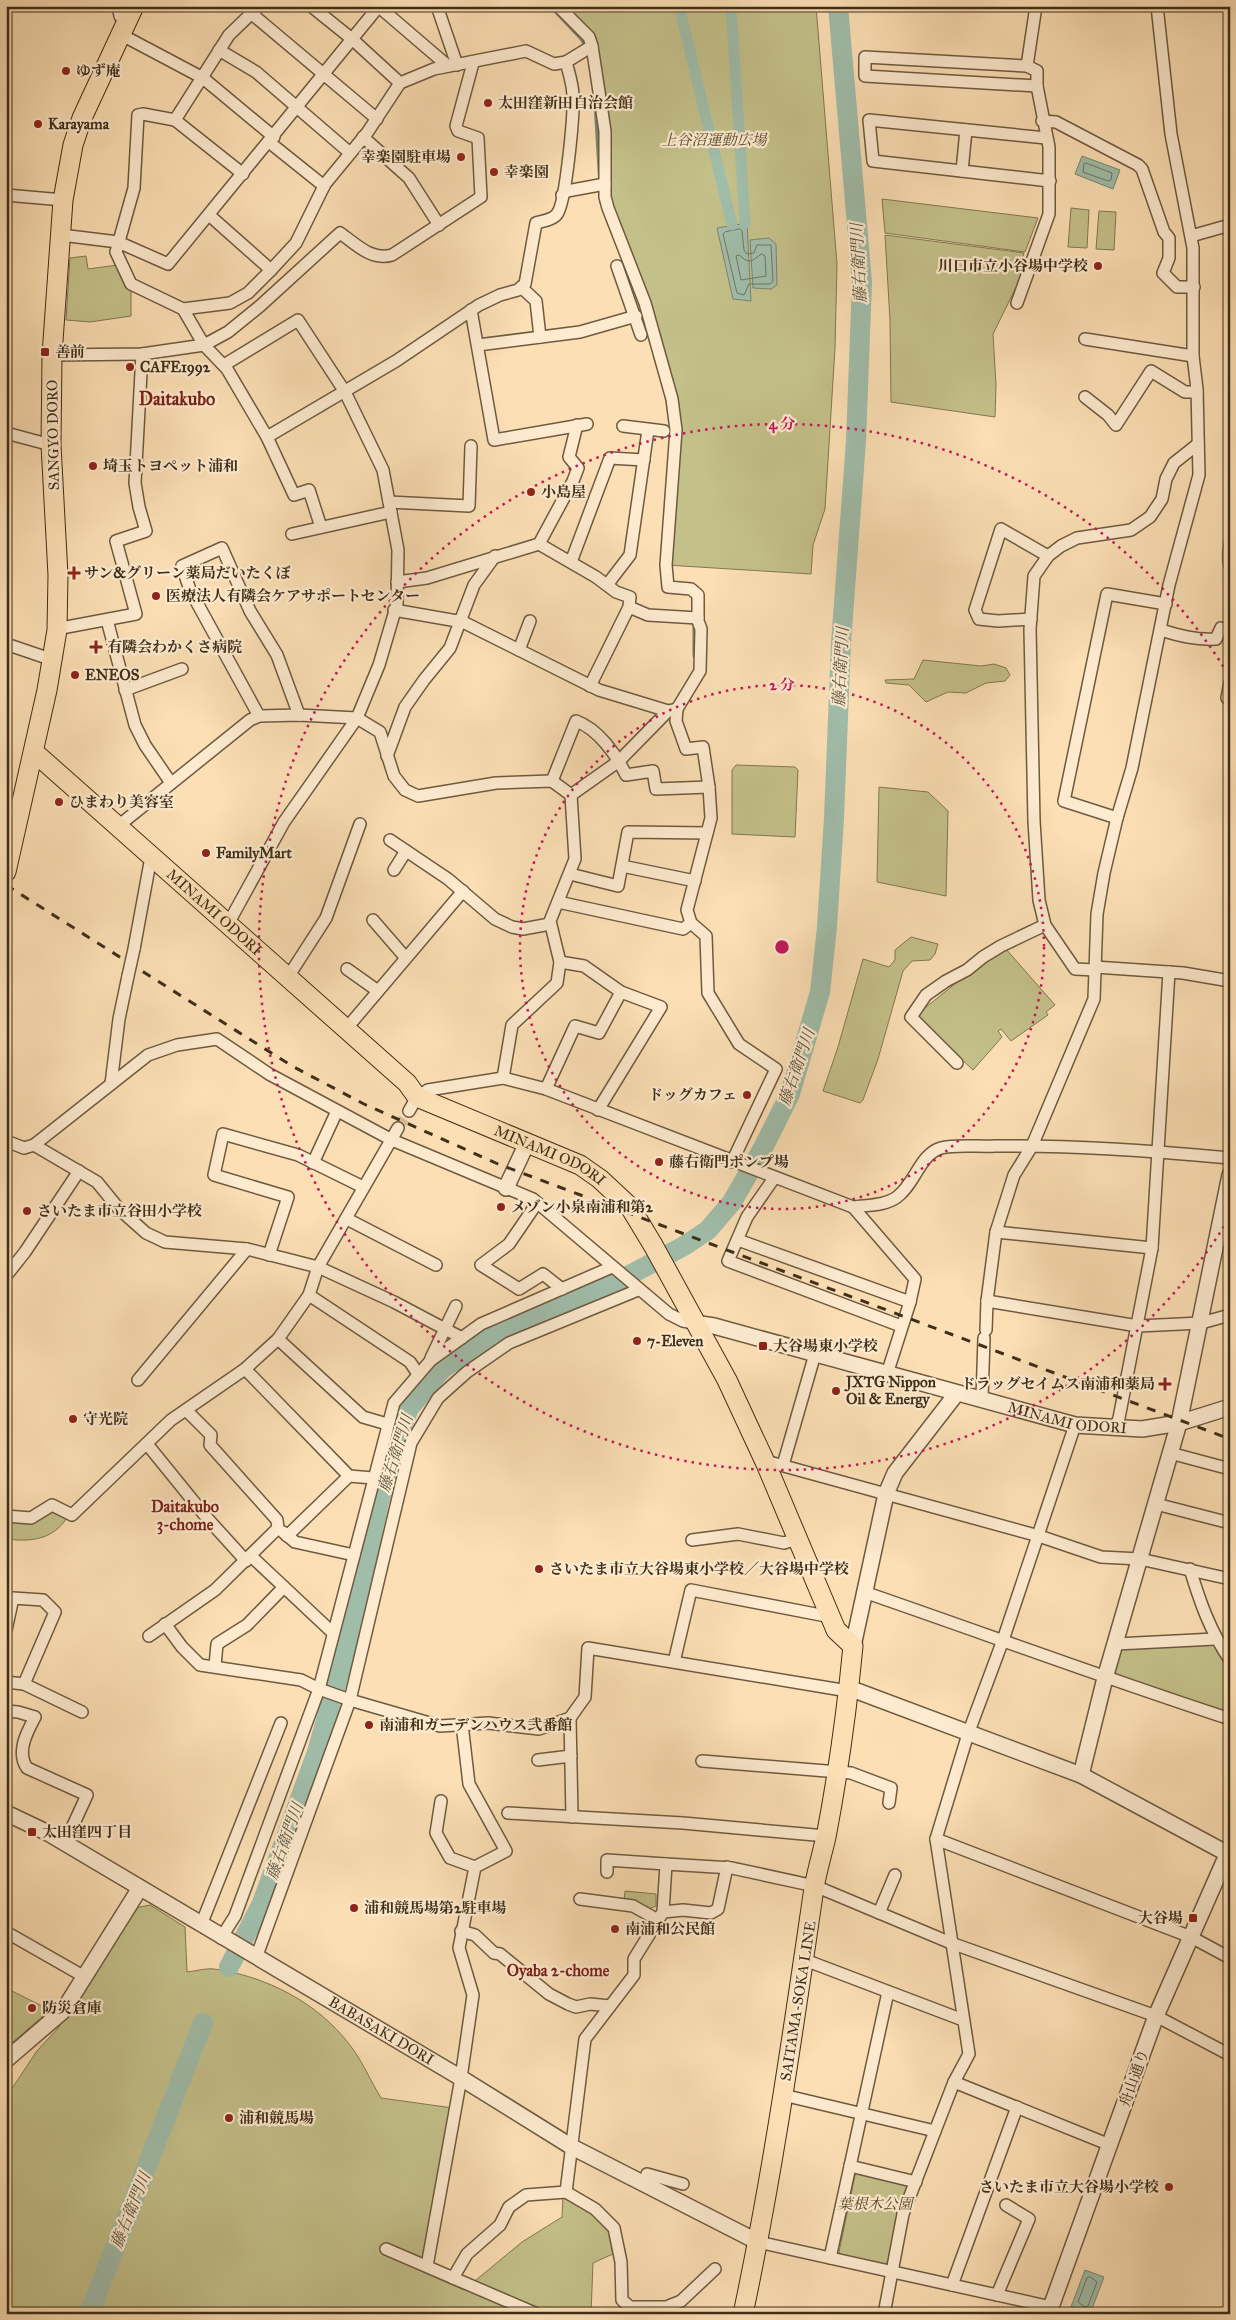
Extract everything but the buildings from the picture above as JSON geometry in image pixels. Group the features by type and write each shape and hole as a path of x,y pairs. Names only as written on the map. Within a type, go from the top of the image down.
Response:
{"main road":[{"name":"SANGYO DORO","path":"7,867 53,660 56,629 58,575 51,445 52,355 64,200 73,146 82,118 125,17"},
{"name":"MINAMI ODORI","path":"34,752 288,976 407,1084 413,1104 526,1143 580,1166 600,1179 630,1207 653,1245 694,1323"},
{"path":"694,1323 774,1465 797,1539 836,1630 853,1646"},
{"name":"SAITAMA-SOKA LINE","path":"743,2314 758,2242 783,2095 814,1886 826,1836 853,1646"}],"street":[{"path":"311,6 352,39 400,83"},
{"path":"61,235 118,242 168,264 325,75 379,6 453,65"},
{"path":"437,6 453,65"},
{"path":"558,6 589,37 592,46 605,131 605,184 608,208 645,303 672,399 676,430 667,555 668,587 691,589 698,595 698,618 701,629 700,671 673,710 619,761 571,795"},
{"path":"1027,66 1036,6"},
{"path":"982,1398 987,1301 996,1232 1014,1174 1032,1146 1094,999 1097,914 1104,872 1132,768 1166,604 1199,475 1197,392 1193,356 1193,248 1171,134 1157,6"},
{"path":"175,120 229,35 255,10 325,75 377,119"},
{"path":"125,17 203,78 324,186"},
{"path":"243,174 175,120 144,114 138,115 134,188 116,252 131,284 184,308 230,302 248,293 296,242 324,186 364,137 400,83 434,68 473,63 526,52 554,64 566,62 592,46"},
{"path":"220,50 256,72 296,109 350,153"},
{"path":"1017,303 1049,214 1050,181 1046,138 1037,86 1037,71 1027,66 865,57 865,76 1037,86"},
{"path":"267,437 396,361 471,310 525,284 536,223 554,217 558,212 562,195 571,143 573,94 566,62"},
{"path":"52,355 142,354 204,345 228,332 254,311 340,234 371,255 383,257 392,255 481,197 478,138 458,131 456,126 473,63"},
{"path":"1046,138 869,120 873,162 1050,181"},
{"path":"1042,121 1056,122 1142,168 1164,232 1170,238 1169,258 1163,273 1177,287 1194,287"},
{"path":"962,171 966,130"},
{"path":"364,137 409,178 439,225"},
{"path":"562,195 567,191 605,184"},
{"path":"6,195 64,200"},
{"path":"209,215 271,270"},
{"path":"1191,236 1230,225"},
{"path":"616,266 642,335"},
{"path":"521,287 536,301 540,337"},
{"path":"184,308 204,345 224,366 267,437 294,495 308,490 321,527"},
{"path":"471,310 494,440 582,425 569,457 578,468 540,544"},
{"path":"478,345 580,332 636,316"},
{"path":"224,366 298,320 345,392 383,470 398,550 397,604 379,664 357,718 284,822 228,924"},
{"path":"1085,339 1193,356"},
{"path":"56,629 136,614 116,541 146,531 135,483 142,354"},
{"path":"1085,397 1108,415 1116,424 1151,371 1185,392 1197,392"},
{"path":"623,426 664,431"},
{"path":"607,586 630,555 648,430"},
{"path":"6,433 51,445"},
{"path":"1198,444 1174,463 1166,479 1162,499 1150,517 1131,530 1077,538 1060,546 1048,556 1034,576 1031,619 1034,821 1039,900 1045,925 1075,969 1095,968 1169,972 1230,982"},
{"path":"292,534 390,507 469,506 470,446"},
{"path":"571,562 610,458 644,460"},
{"path":"1031,619 998,621 979,618 975,610 1001,528 1048,556"},
{"path":"398,582 427,578 540,544 616,592 630,597 629,607 590,686"},
{"path":"259,716 190,590 182,566 222,548 250,610 277,655 299,715"},
{"path":"387,756 406,707 424,680 450,648 474,585 495,556"},
{"path":"1117,818 1064,801 1107,594 1166,604"},
{"path":"629,607 648,615 698,618"},
{"path":"394,610 461,622 599,690 673,710"},
{"path":"107,620 135,725 145,745 171,783"},
{"path":"519,650 530,621"},
{"path":"1161,630 1186,638 1201,639 1216,639 1221,628 1230,630"},
{"path":"6,644 53,660"},
{"path":"125,690 182,669"},
{"path":"1226,698 1230,682"},
{"path":"673,710 686,749 703,747 709,787 711,818 687,910 691,923 706,936 708,993 739,1044 776,1069 735,1163"},
{"path":"117,827 250,720 259,716 299,715 357,718 380,732 394,776 404,790 418,796 496,783 552,781 571,795"},
{"path":"552,781 576,721 588,726 619,761 626,775 653,771 656,789 709,787"},
{"path":"504,1078 512,1025 557,983 560,962 550,924 575,860 571,795"},
{"path":"288,976 326,918 360,824"},
{"path":"570,874 618,886 628,832 707,833"},
{"path":"390,840 463,891 495,919 512,927 523,929 550,924"},
{"path":"394,870 406,850"},
{"path":"111,1084 119,1019 151,857"},
{"path":"622,866 695,881"},
{"path":"346,1029 405,957 463,891"},
{"path":"558,902 684,929 691,923"},
{"path":"372,920 405,957"},
{"path":"958,1064 911,1017 926,995 946,981 967,970 983,956 1045,925"},
{"path":"560,962 584,966 621,992 662,1007 598,1110"},
{"path":"347,969 378,991"},
{"path":"1115,1428 1119,1418 1138,1326 1152,1248 1169,972"},
{"path":"546,1089 575,1026 599,1033 621,992"},
{"path":"6,1141 24,1148 34,1146 148,1055 177,1045 217,1039 269,1074 392,1140 532,1199 669,1314 683,1321 694,1323"},
{"path":"413,1104 428,1090 504,1078 546,1089 853,1207 878,1204 896,1199 910,1185 928,1155 942,1147 1032,1146 1158,1151 1230,1158"},
{"path":"313,1162 337,1111"},
{"path":"6,1516 31,1518 52,1505 72,1515 171,1420 245,1369 278,1339 309,1295 318,1267 348,1219 363,1187 398,1128"},
{"path":"269,1254 288,1197 214,1175 223,1134 298,1155 363,1187"},
{"path":"506,1188 526,1143"},
{"path":"34,1146 96,1182 120,1209 146,1232 165,1242 247,1249 318,1267 446,1328 462,1338"},
{"path":"6,1276 25,1252 79,1171"},
{"path":"1081,1775 1105,1678 1179,1423 1230,1175"},
{"path":"769,1176 747,1217 728,1261 901,1326"},
{"path":"537,1203 509,1244 481,1264 519,1289 543,1274 562,1289"},
{"path":"853,1207 915,1279 910,1302 887,1374"},
{"path":"348,1219 436,1266"},
{"path":"996,1232 1152,1248"},
{"path":"738,1240 910,1302"},
{"path":"138,1380 247,1249"},
{"path":"225,1940 321,1690 333,1633 394,1403 431,1360 481,1324 614,1269"},
{"path":"254,1957 347,1699 411,1443 438,1398 467,1372 509,1343 636,1288"},
{"path":"309,1295 410,1362 418,1374"},
{"path":"987,1301 1138,1326 1201,1323 1230,1314"},
{"path":"431,1360 456,1306"},
{"name":"MINAMI ODORI","path":"694,1323 982,1398 1076,1425 1142,1429 1179,1423 1230,1407"},
{"path":"278,1339 363,1417 387,1424"},
{"path":"815,1354 774,1465 1039,1536 1101,1557 1140,1559 1230,1579"},
{"path":"245,1369 349,1476 373,1478"},
{"path":"853,1646 886,1494 895,1473 957,1393"},
{"path":"186,1410 211,1435 210,1445 277,1520 278,1528 287,1536 295,1542 354,1554"},
{"path":"884,2314 903,2214 954,2082 969,2054 936,1839 968,1734 1003,1640 1076,1425"},
{"path":"147,1444 207,1518 248,1559 284,1587 333,1633"},
{"path":"1170,1453 1230,1469"},
{"path":"287,1536 349,1476"},
{"path":"1156,1504 1230,1523"},
{"path":"149,1636 215,1590 278,1528"},
{"path":"692,1540 738,1534 784,1543 797,1539"},
{"path":"1190,1569 1201,1608 1215,1639 1230,1660"},
{"path":"215,1666 218,1644 247,1625 284,1587"},
{"path":"674,1662 691,1590 831,1617"},
{"path":"864,1592 1003,1640 1105,1678 1230,1719"},
{"path":"6,1630 13,1598 43,1600 55,1612 24,1684"},
{"path":"165,1624 200,1665 301,1680 321,1690 347,1699 440,1726 488,1723 539,1729 570,1718 585,1697 588,1648 848,1690 1081,1775 1229,1852"},
{"path":"1116,1644 1215,1639"},
{"path":"6,1682 24,1684 82,1712"},
{"path":"6,1711 35,1717 24,1737 23,1762 27,1768 87,1795 65,1843"},
{"path":"570,1718 572,1817"},
{"path":"201,1925 281,1723"},
{"path":"426,2266 461,2078 473,1995 459,1948 461,1932 476,1868 506,1850 468,1784 462,1724"},
{"path":"538,1760 571,1756"},
{"path":"702,1761 851,1773 891,1788 889,1803"},
{"path":"441,1801 436,1833 450,1858 476,1868"},
{"name":"BABASAKI DORI","path":"6,1813 65,1843 225,1940 461,2078 572,2147 758,2242"},
{"path":"508,1813 683,1823 826,1836"},
{"path":"936,1839 1191,1938 1230,1958"},
{"name":"舟山通り","path":"1052,2311 1156,2016 1229,1852"},
{"path":"607,1872 607,1860 727,1867 814,1886 951,1943 1156,2016 1230,2055"},
{"path":"566,2192 584,2039 634,1974 634,1960 661,1916 666,1864"},
{"path":"580,1899 633,1906 661,1916 683,1910 711,1913 718,1909 727,1867"},
{"path":"880,1913 895,1875"},
{"path":"6,2060 62,2011 140,1888"},
{"path":"6,1932 83,1976"},
{"path":"461,1932 475,1935 494,1953 500,1954 549,1994 568,2004 576,2007 590,2004 610,2006"},
{"path":"804,1960 964,2020"},
{"path":"830,2258 888,1992"},
{"path":"954,2082 1110,2145"},
{"path":"783,2095 935,2131"},
{"path":"952,2285 1017,2107"},
{"path":"850,2166 916,2182"},
{"path":"644,2184 647,2174 683,2184"},
{"path":"453,2278 467,2254 500,2225 509,2207 526,2195 566,2192 595,2209 614,2228 621,2262 622,2300 630,2307 666,2307 681,2301 715,2269"},
{"path":"998,2295 1029,2219 1006,2204"},
{"path":"758,2242 998,2295 1052,2311"},
{"path":"386,2249 536,2314"}],"green space":[{"name":"上谷沼運動広場","path":"549,6 816,6 837,264 835,348 825,509 813,545 811,574 666,565 676,430 605,184 589,37"},
{"path":"882,199 1038,218 1025,252 885,233"},
{"path":"1071,208 1089,210 1087,248 1068,247"},
{"path":"1099,211 1116,212 1114,250 1096,249"},
{"path":"885,235 1024,253 1021,262 1027,265 993,334 996,385 995,417 891,402 890,320"},
{"path":"86,256 88,269 118,265 131,287 131,316 90,322 66,320 70,258"},
{"path":"1230,523 1230,578 1223,565 1222,551"},
{"path":"923,660 981,666 994,664 1006,668 1010,675 1005,681 986,683 966,693 948,692 926,702 909,685 886,683 885,680 914,679"},
{"path":"736,765 795,767 798,770 795,837 732,834 732,770"},
{"path":"879,787 928,792 948,811 946,896 877,882"},
{"path":"911,937 938,944 935,954 930,960 912,961 903,971 878,1059 863,1100 860,1103 823,1091 838,1047 863,959 889,967 895,960 895,950"},
{"path":"1005,948 1055,1005 1046,1012 1048,1015 1011,1041 1001,1029 998,1031 1002,1037 973,1070 915,1016 956,983"},
{"path":"53,1510 67,1518 55,1531 40,1538 24,1540 6,1539 6,1520"},
{"path":"1215,1639 1230,1660 1230,1719 1105,1678 1116,1644"},
{"path":"625,1891 656,1894 656,1906 649,1909 624,1902"},
{"name":"浦和競馬場","path":"150,1905 185,1927 187,1972 211,1969 233,1973 253,1978 289,1994 306,2004 336,2029 358,2057 381,2098 453,2108 423,2272 464,2290 522,2242 562,2217 563,2196 588,2210 609,2228 615,2253 593,2263 591,2314 6,2314 6,2127 11,2090 37,2051 59,2027 135,1908"},
{"path":"6,1988 50,2010 6,2048"},
{"name":"葉根木公園","path":"857,2173 907,2185 908,2188 888,2262 884,2265 842,2255 839,2252 855,2175"}],"water":[{"path":"1082,156 1120,170 1113,189 1075,174"},
{"path":"747,223 751,301 733,299 717,228"},
{"path":"769,238 776,244 777,285 771,289 753,288 750,240"},
{"path":"1085,2270 1104,2277 1090,2314 1071,2307"}],"waterway":[{"path":"550,6 581,39 586,47"},
{"path":"679,6 732,225"},
{"path":"731,6 745,223"},
{"name":"藤右衛門川","path":"229,1967 262,1903 317,1752 351,1632 379,1502 394,1447 409,1408 443,1368 491,1337 607,1287 684,1246 708,1230 732,1202 763,1148 790,1094 820,992 827,927 834,818 841,643 856,441 862,282 838,6"},
{"path":"595,103 601,203"},
{"path":"694,624 694,656"},
{"name":"藤右衛門川","path":"89,2314 203,2023"}],"tunnel":[{"path":"398,1128 409,1111"}],"railway":[{"path":"6,885 292,1066 364,1104 498,1164 1230,1439"}],"place":[{"name":"ゆず庵","path":"66,71"},
{"name":"太田窪新田自治会館","path":"488,103"},
{"name":"Karayama","path":"38,124"},
{"name":"幸楽園駐車場","path":"461,157"},
{"name":"幸楽園","path":"494,172"},
{"name":"川口市立小谷場中学校","path":"1098,266"},
{"name":"善前","path":"45,352"},
{"name":"CAFE1992","path":"130,367"},
{"name":"埼玉トヨペット浦和","path":"93,466"},
{"name":"小島屋","path":"531,492"},
{"name":"サン&グリーン薬局だいたくぼ","path":"74,573"},
{"name":"医療法人有隣会ケアサポートセンター","path":"156,596"},
{"name":"有隣会わかくさ病院","path":"96,647"},
{"name":"ENEOS","path":"75,675"},
{"name":"ひまわり美容室","path":"59,802"},
{"name":"FamilyMart","path":"206,853"},
{"name":"ドッグカフェ","path":"747,1095"},
{"name":"藤右衛門ポンプ場","path":"659,1162"},
{"name":"メゾン小泉南浦和第2","path":"501,1207"},
{"name":"さいたま市立谷田小学校","path":"27,1211"},
{"name":"7-Eleven","path":"637,1341"},
{"name":"大谷場東小学校","path":"763,1346"},
{"name":"ドラッグセイムス南浦和薬局","path":"1165,1384"},
{"name":"JXTG Nippon Oil & Energy","path":"836,1391"},
{"name":"守光院","path":"73,1419"},
{"name":"さいたま市立大谷場東小学校／大谷場中学校","path":"539,1569"},
{"name":"南浦和ガーデンハウス弐番館","path":"369,1725"},
{"name":"太田窪四丁目","path":"32,1832"},
{"name":"浦和競馬場第2駐車場","path":"354,1908"},
{"name":"大谷場","path":"1193,1918"},
{"name":"南浦和公民館","path":"615,1929"},
{"name":"防災倉庫","path":"32,2008"},
{"name":"浦和競馬場","path":"229,2118"},
{"name":"さいたま市立大谷場小学校","path":"1169,2187"}],"district":[{"name":"Daitakubo","path":"177,399"},
{"name":"Daitakubo 3-chome","path":"185,1515"},
{"name":"Oyaba 2-chome","path":"558,1970"}]}
